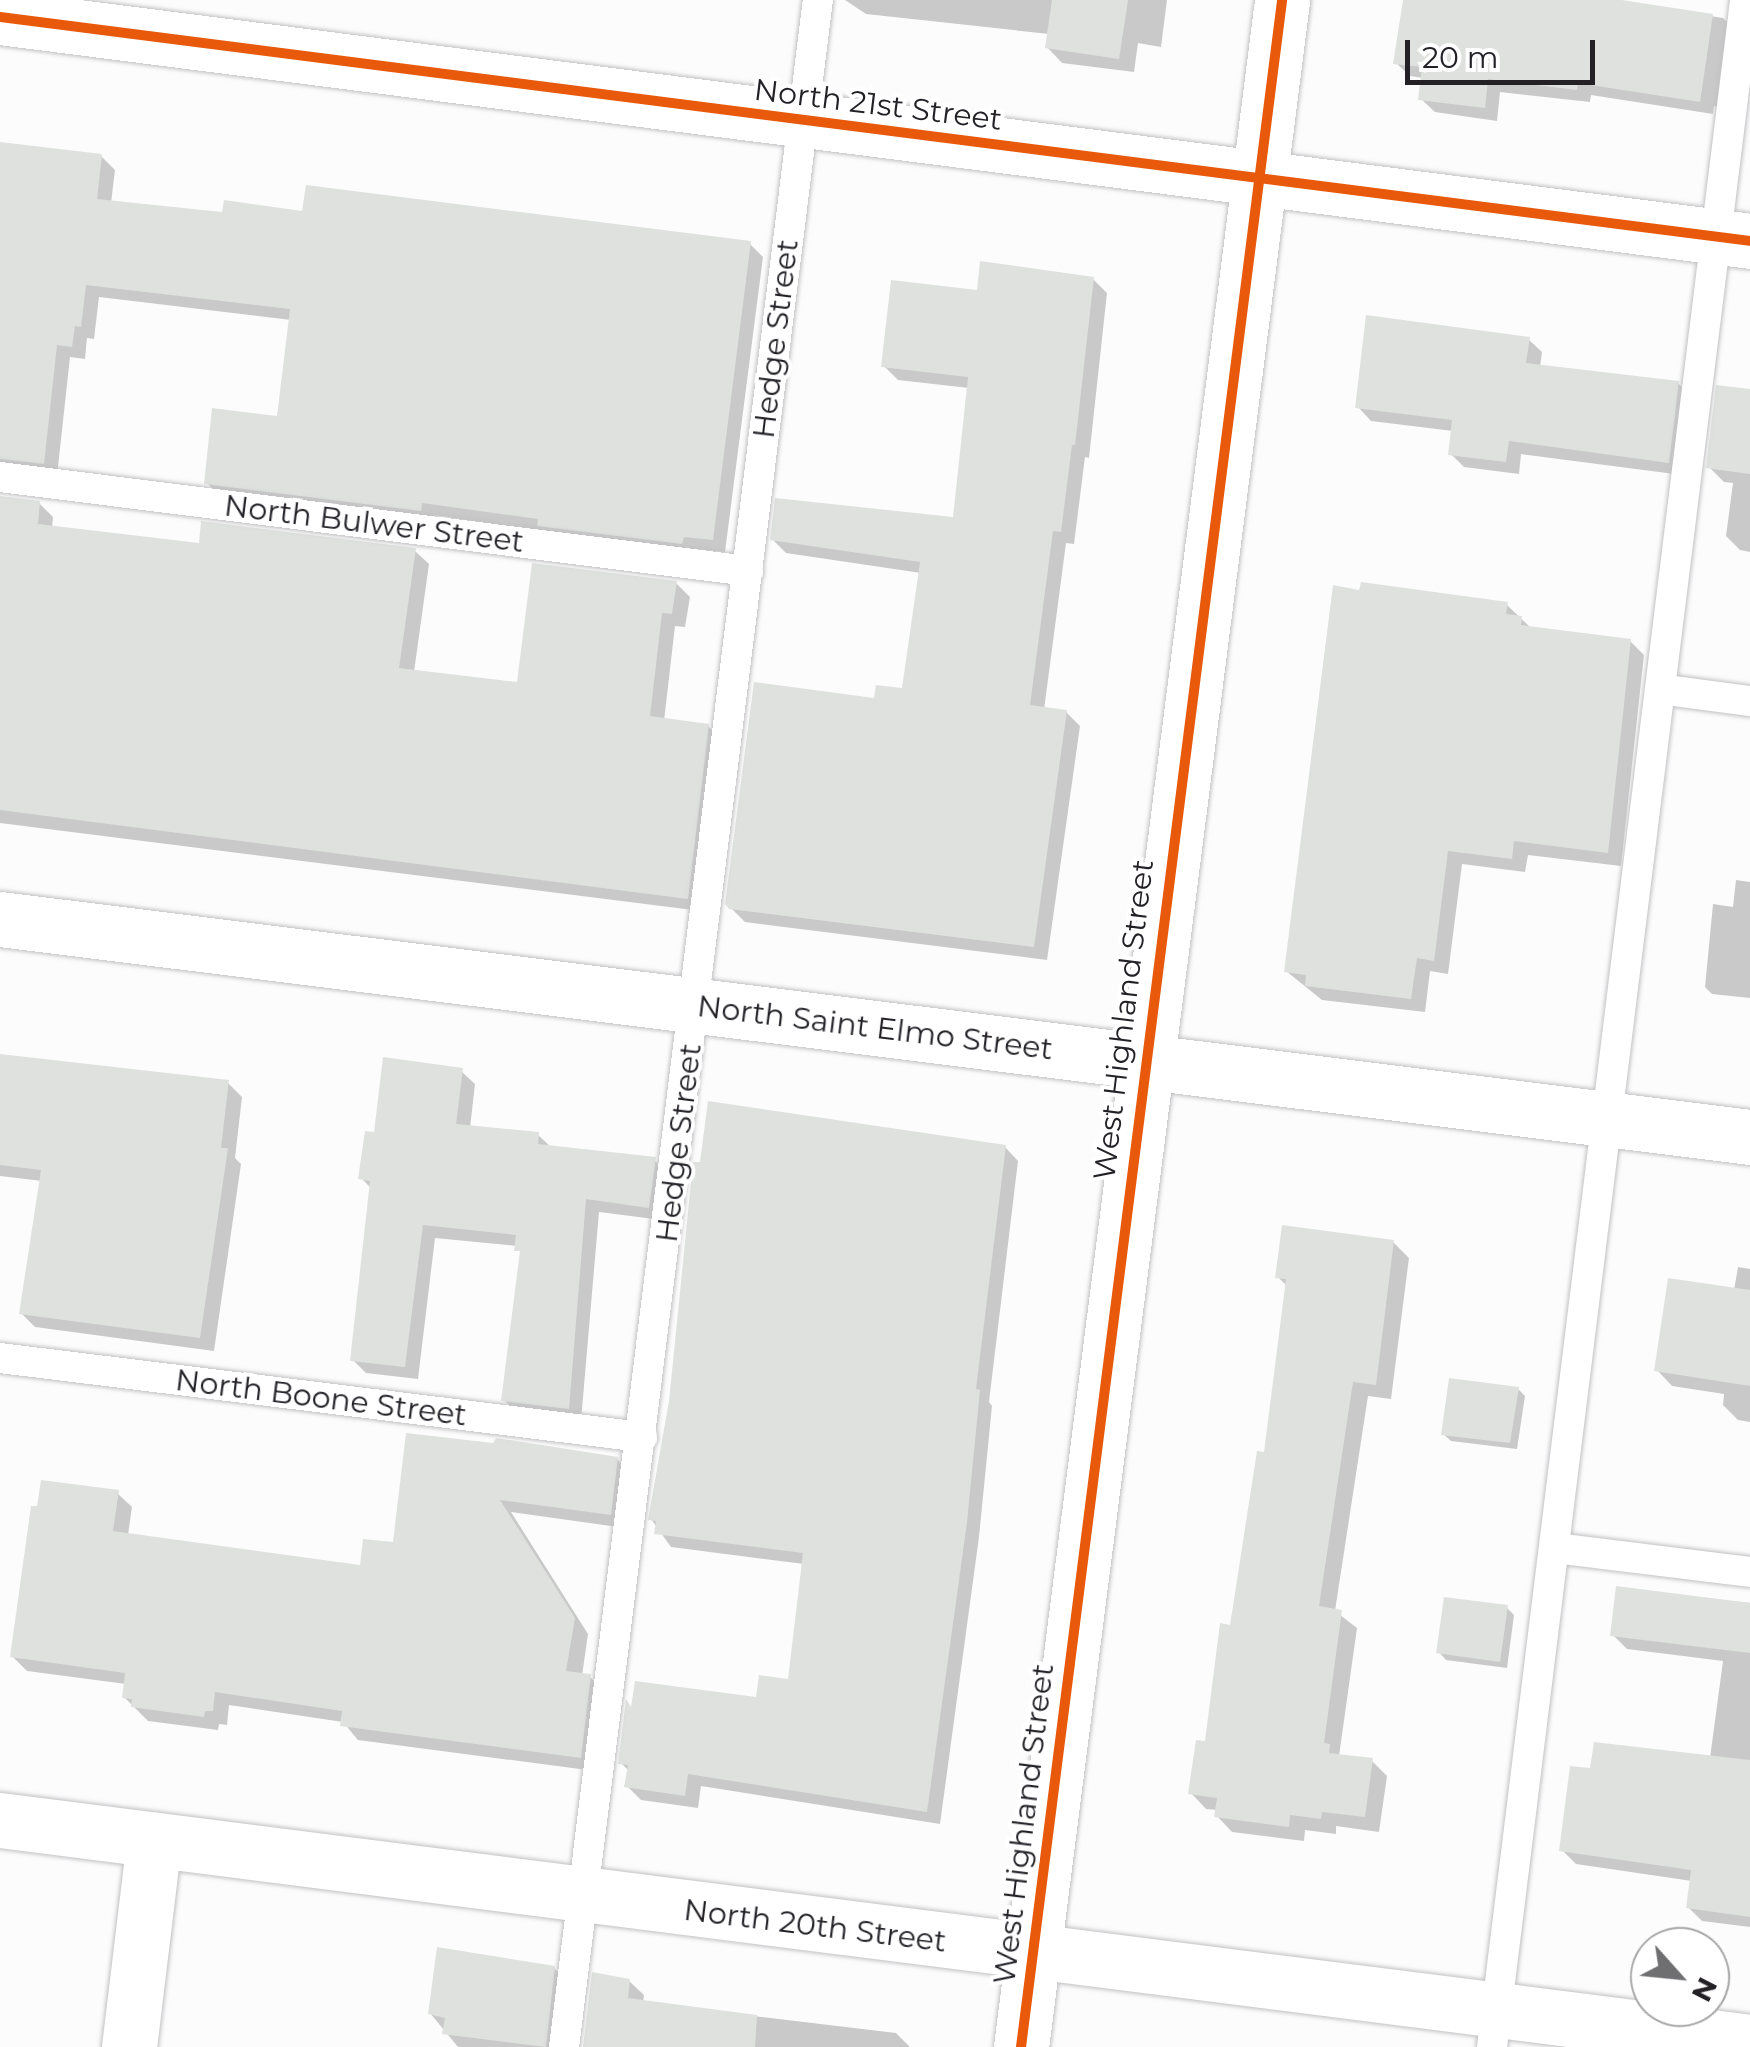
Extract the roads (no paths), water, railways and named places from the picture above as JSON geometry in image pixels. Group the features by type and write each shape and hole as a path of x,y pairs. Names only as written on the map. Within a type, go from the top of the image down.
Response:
{"street":[{"name":"West Highland Street","path":"1021,2047 1282,0"},
{"name":"North 21st Street","path":"0,17 1732,239"},
{"name":"North Saint Elmo Street","path":"0,919 1750,1137"},
{"name":"North 20th Street","path":"0,1820 1032,1954 1494,2029 1750,2042"},
{"path":"129,2047 154,1840"}],"lane":[{"name":"Hedge Street","path":"564,2047 818,0"},
{"path":"1494,2029 1660,690 1732,239 1744,0"},
{"name":"North Bulwer Street","path":"0,478 748,571"},
{"path":"1660,690 1750,701"},
{"name":"North Boone Street","path":"0,1358 642,1437"},
{"path":"1555,1548 1750,1572"}]}
